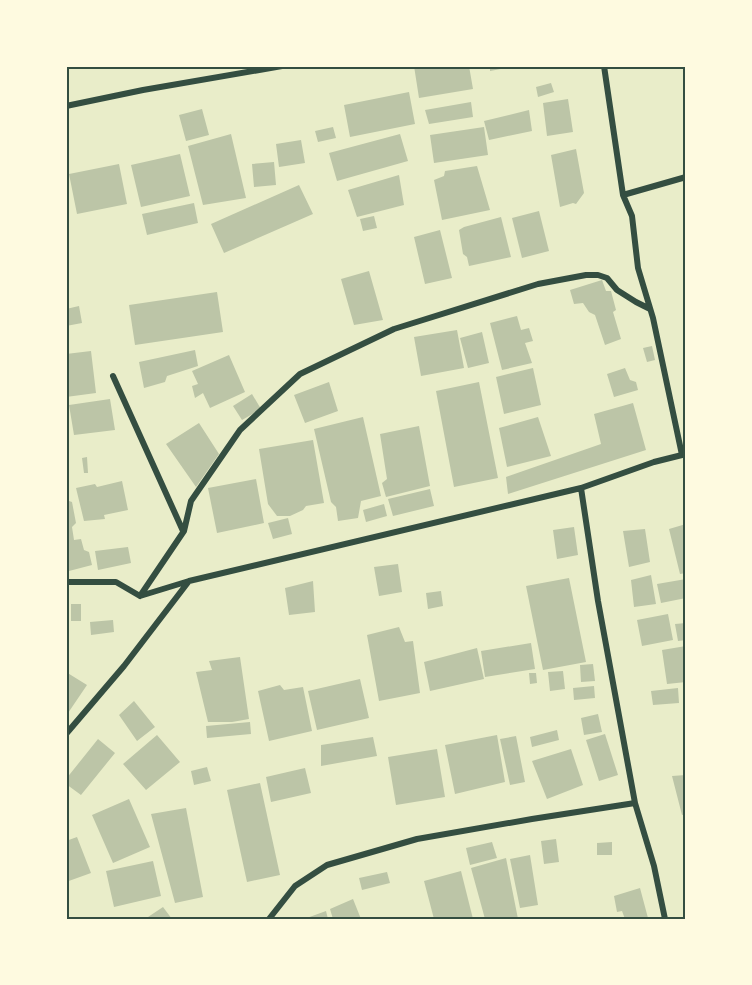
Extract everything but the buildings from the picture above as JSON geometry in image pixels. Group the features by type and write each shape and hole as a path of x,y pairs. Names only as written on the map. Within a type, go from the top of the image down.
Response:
{"street":[{"path":"66,106 282,66"},
{"path":"66,582 116,582 140,596 189,581 581,488 654,462 684,455 650,309 638,268 632,216 623,195 603,66"},
{"path":"623,195 686,177"},
{"path":"140,596 184,531 191,501 240,430 300,374 394,329 538,284 586,275 607,278 617,290 650,309"},
{"path":"113,376 184,531"},
{"path":"581,488 598,602 635,802 654,866 665,919"},
{"path":"66,734 124,666 189,581"},
{"path":"269,919 295,886 327,865 417,839 635,802"}]}
